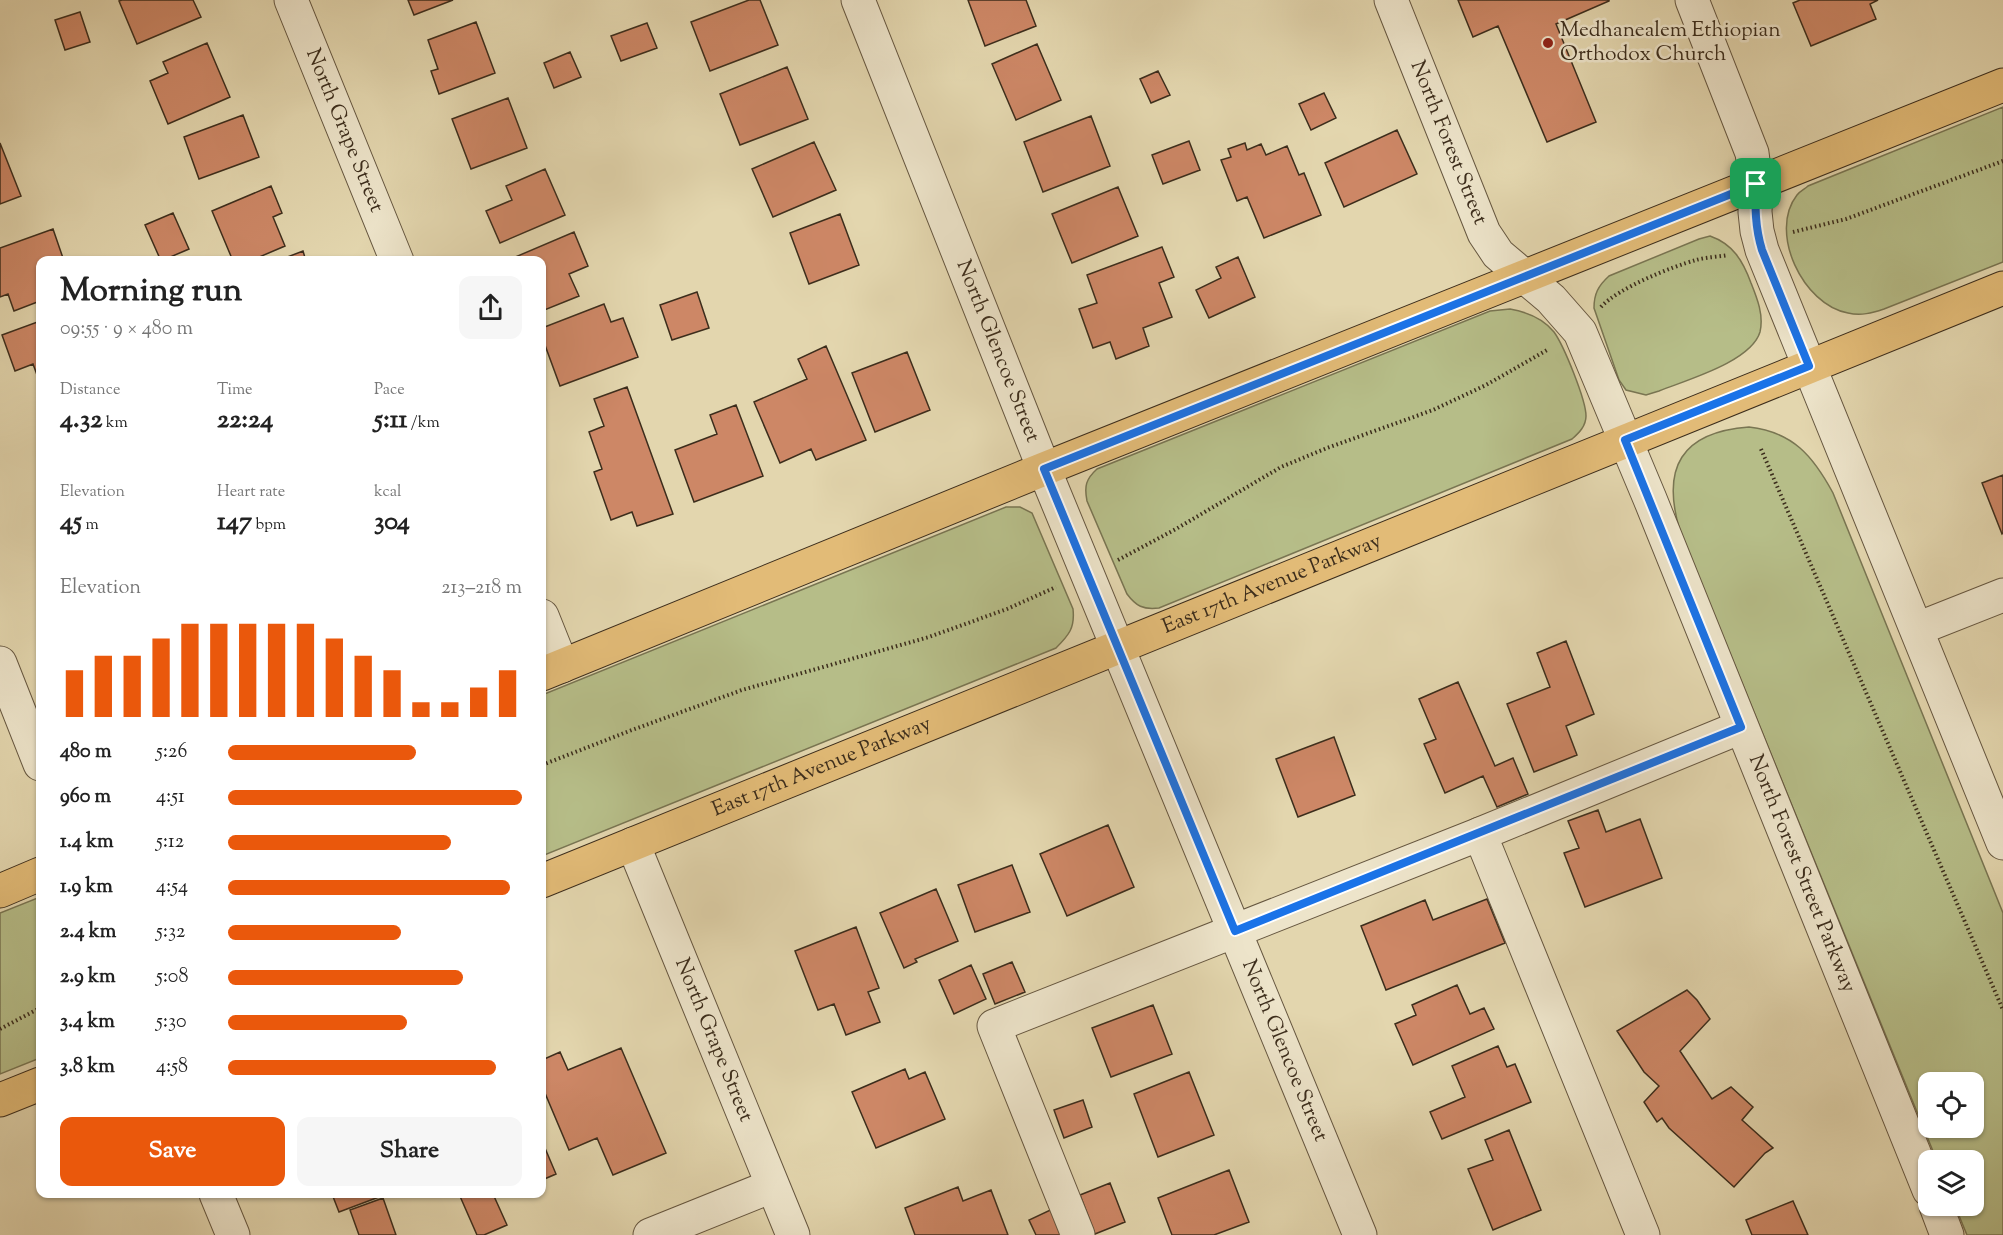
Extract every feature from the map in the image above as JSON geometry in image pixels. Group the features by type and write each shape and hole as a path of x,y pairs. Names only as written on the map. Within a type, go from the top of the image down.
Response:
{"main road":[{"path":"552,670 1044,469 2003,85"},
{"name":"East 17th Avenue Parkway","path":"546,879 2003,288"},
{"path":"0,891 36,876"},
{"path":"0,1100 36,1086"}],"street":[{"name":"North Grape Street","path":"291,0 395,256"},
{"name":"North Glencoe Street","path":"858,0 1044,469 1360,1235"},
{"name":"North Forest Street","path":"1391,0 1484,233 1498,254 1522,277"},
{"path":"1692,0 1752,153 1756,184 1756,231 1762,250 2003,843"},
{"name":"North Forest Street Parkway","path":"1522,277 1551,300 1580,332 1918,1163"},
{"path":"1917,629 2003,595"},
{"path":"546,638 552,670"},
{"path":"0,663 36,754"},
{"path":"1078,1235 994,1026 1480,834 1741,727"},
{"path":"1480,834 1643,1235"},
{"name":"North Grape Street","path":"633,844 793,1235"},
{"path":"650,1235 772,1186"},
{"path":"218,1198 233,1235"},
{"path":"1939,1216 1947,1235"}],"path":[{"path":"546,763 742,690 940,633 1007,609 1088,573 1176,529 1281,467 1433,410 1486,385 1580,332 1607,301 1648,278 1697,260 1762,250 1782,235 1846,219 2003,161"},
{"path":"1761,449 2003,1010"},
{"path":"0,1029 36,1010"}],"green space":[{"path":"2003,107 2003,262 1871,313 1848,313 1832,307 1817,296 1804,282 1789,246 1786,228 1789,210 1798,194 1808,186"},
{"path":"1710,236 1718,239 1736,254 1748,275 1758,301 1761,319 1760,332 1754,343 1731,361 1716,369 1659,391 1646,395 1626,390 1619,380 1594,308 1597,290 1609,276"},
{"path":"1510,309 1540,319 1554,332 1563,349 1579,386 1586,416 1580,432 1572,439 1159,608 1140,606 1127,594 1087,501 1087,483 1097,469 1490,311"},
{"path":"1749,427 1778,434 1800,448 1818,468 1833,493 2003,913 2003,1235 1967,1235 1959,1216 1984,1216 1984,1150 1933,1150 1928,1138 1984,1138 1984,1072 1918,1072 1918,1114 1680,531 1673,489 1676,472 1682,457 1692,445 1707,436 1726,430"},
{"path":"1006,507 1020,507 1032,513 1073,609 1070,631 1056,648 546,854 546,693"},
{"path":"36,899 36,1060 0,1074 0,913"}],"building":[{"path":"193,0 201,17 137,44 119,1"},
{"path":"408,0 453,0 414,15"},
{"path":"749,0 760,0 778,45 710,71 691,22"},
{"path":"968,0 1026,0 1036,26 985,46"},
{"path":"1458,0 1609,0 1556,24 1596,122 1547,142 1498,26 1473,37"},
{"path":"1800,0 1878,0 1870,4 1876,19 1811,46 1793,3"},
{"path":"80,12 90,42 65,50 55,20"},
{"path":"476,22 495,73 439,94 431,71 438,69 428,40"},
{"path":"647,23 657,48 621,61 611,36"},
{"path":"207,43 230,97 168,124 150,81 168,73 163,62"},
{"path":"1037,44 1061,100 1016,120 992,64"},
{"path":"570,52 581,77 554,88 544,63"},
{"path":"787,67 808,119 740,145 720,94"},
{"path":"1158,71 1170,95 1151,103 1140,79"},
{"path":"1324,93 1336,118 1311,130 1299,104"},
{"path":"508,98 527,148 471,169 452,119"},
{"path":"243,115 259,157 199,179 184,137"},
{"path":"1091,116 1110,166 1043,192 1024,142"},
{"path":"1397,130 1417,174 1344,207 1325,163"},
{"path":"1189,141 1200,170 1163,184 1152,155"},
{"path":"814,142 836,190 773,217 752,169"},
{"path":"0,143 21,196 0,204"},
{"path":"1245,143 1247,150 1261,144 1266,155 1287,146 1299,175 1304,173 1321,215 1264,238 1247,197 1237,201 1221,160 1231,157 1228,149"},
{"path":"545,169 565,215 500,243 486,211 512,200 506,186"},
{"path":"271,186 282,213 273,217 285,246 262,256 231,256 212,211"},
{"path":"1118,187 1138,236 1072,263 1052,214"},
{"path":"173,213 189,249 173,256 159,256 145,225"},
{"path":"840,214 859,265 809,284 790,233"},
{"path":"53,229 62,256 36,256 36,303 14,311 8,294 0,297 0,248"},
{"path":"574,232 588,266 569,274 579,296 546,309 546,256 518,256"},
{"path":"1162,247 1174,277 1159,283 1172,317 1143,328 1149,346 1116,359 1110,342 1093,348 1079,309 1097,303 1087,275"},
{"path":"303,251 304,256 290,256"},
{"path":"1238,257 1255,297 1209,318 1196,290 1221,278 1216,267"},
{"path":"697,292 709,328 672,340 660,305"},
{"path":"604,304 611,322 623,318 638,357 560,386 546,348 546,326"},
{"path":"36,322 36,372 33,364 15,371 2,335"},
{"path":"826,346 866,440 816,460 811,449 780,463 754,402 807,379 798,359"},
{"path":"907,352 930,410 875,432 852,373"},
{"path":"627,387 673,514 637,526 632,512 611,520 594,472 602,469 589,432 604,426 594,399"},
{"path":"736,405 763,476 694,502 675,450 717,434 710,415"},
{"path":"2003,475 2003,533 2002,534 1982,483"},
{"path":"1566,641 1594,714 1566,726 1577,755 1534,772 1507,704 1550,687 1537,653"},
{"path":"1458,682 1495,766 1513,758 1528,794 1497,807 1483,776 1445,793 1424,744 1436,739 1419,699"},
{"path":"1334,737 1355,795 1298,817 1276,759"},
{"path":"1598,810 1606,832 1640,819 1662,878 1585,907 1564,853 1579,848 1568,821"},
{"path":"1108,825 1134,887 1067,916 1040,854"},
{"path":"1012,865 1030,912 975,932 958,885"},
{"path":"936,889 958,941 915,959 917,962 904,968 880,913"},
{"path":"1487,899 1505,943 1386,990 1361,926 1425,900 1433,920"},
{"path":"856,927 879,988 868,992 880,1022 846,1035 834,1004 818,1010 795,951"},
{"path":"1012,962 1025,992 995,1004 983,974"},
{"path":"971,965 986,999 954,1014 939,980"},
{"path":"1457,985 1470,1014 1484,1008 1494,1029 1413,1065 1395,1024 1416,1015 1412,1005"},
{"path":"1687,990 1710,1019 1680,1051 1712,1099 1731,1087 1753,1107 1742,1120 1773,1148 1765,1153 1734,1187 1669,1128 1662,1118 1657,1122 1644,1102 1659,1086 1644,1072 1617,1031"},
{"path":"1153,1005 1172,1054 1111,1077 1092,1028"},
{"path":"1498,1046 1507,1067 1515,1064 1531,1102 1442,1139 1430,1112 1465,1097 1452,1066"},
{"path":"621,1048 666,1153 613,1175 597,1138 569,1150 546,1095 546,1058 560,1052 568,1070"},
{"path":"905,1069 909,1079 925,1072 945,1119 876,1148 852,1092"},
{"path":"1189,1072 1214,1135 1158,1157 1134,1094"},
{"path":"1083,1100 1092,1127 1064,1138 1054,1110"},
{"path":"1509,1130 1541,1210 1493,1230 1468,1169 1493,1160 1485,1140"},
{"path":"546,1150 556,1174 546,1178"},
{"path":"1229,1170 1249,1222 1214,1235 1172,1235 1158,1198"},
{"path":"1110,1183 1125,1222 1095,1234 1080,1195"},
{"path":"958,1187 963,1201 991,1190 1008,1235 915,1235 905,1208"},
{"path":"334,1198 376,1198 339,1212"},
{"path":"383,1198 396,1235 359,1235 350,1210"},
{"path":"461,1198 495,1198 507,1225 484,1235 477,1235"},
{"path":"1793,1201 1808,1235 1752,1235 1746,1220"},
{"path":"1061,1205 1075,1235 1036,1235 1029,1220"}],"place":[{"name":"Medhanealem Ethiopian Orthodox Church","path":"1548,43"}],"route":[{"path":"1756,184 1756,231 1809,366 1625,440 1741,727 1235,931 1044,469 1756,184"}]}
